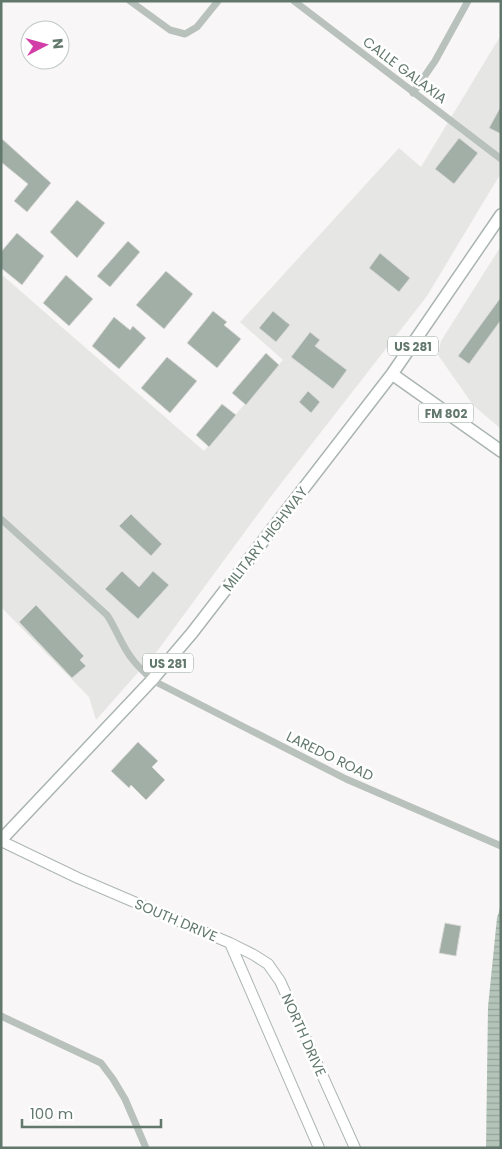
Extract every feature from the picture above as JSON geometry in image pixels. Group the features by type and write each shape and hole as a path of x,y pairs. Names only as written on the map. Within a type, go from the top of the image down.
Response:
{"main road":[{"name":"MILITARY HIGHWAY","path":"1,840 152,680 187,639 392,374 501,215"},
{"name":"FM 802","path":"392,374 501,452"}],"street":[{"path":"130,1 170,30 185,34 197,27 218,1"},
{"name":"CALLE GALAXIA","path":"294,1 501,159"},
{"path":"413,93 435,61 468,1"},
{"name":"LAREDO ROAD","path":"1,519 107,615 133,660 152,680 346,778 501,846"},
{"name":"SOUTH DRIVE","path":"1,840 78,878 230,943 319,1148"},
{"name":"NORTH DRIVE","path":"230,943 268,964 280,981 355,1148"},
{"path":"1,1016 101,1063 125,1099 146,1148"}],"shaded area":[{"path":"501,35 501,173 427,296 272,495 158,650 96,720 89,697 1,607 1,274 204,451 283,360 240,322 399,148 421,167"},
{"path":"501,246 501,429 473,405 438,355 441,341"},
{"path":"501,905 501,1148 486,1148 488,1007 497,918"}],"building":[{"path":"501,106 501,134 489,128"},
{"path":"1,138 51,183 27,212 14,201 28,184 1,162"},
{"path":"459,138 478,153 454,184 435,169"},
{"path":"77,200 105,223 77,258 50,232"},
{"path":"17,233 44,256 22,285 1,268 1,252"},
{"path":"128,241 140,252 110,287 97,276"},
{"path":"380,253 410,278 399,292 369,268"},
{"path":"166,271 193,294 164,329 136,305"},
{"path":"66,275 93,299 69,326 43,303"},
{"path":"501,297 501,320 469,364 458,356"},
{"path":"213,311 227,322 224,325 241,339 217,368 187,343"},
{"path":"273,311 290,325 276,342 259,328"},
{"path":"114,317 130,330 133,326 146,338 119,369 92,346"},
{"path":"310,332 320,340 315,346 347,370 333,389 291,357"},
{"path":"266,353 279,365 246,405 232,393"},
{"path":"167,357 197,381 170,413 141,388"},
{"path":"308,391 320,402 311,413 299,402"},
{"path":"222,404 236,415 209,447 196,435"},
{"path":"131,514 162,544 151,556 119,526"},
{"path":"122,571 139,587 153,571 169,585 138,619 105,589"},
{"path":"36,605 84,656 80,660 86,666 72,678 19,622"},
{"path":"138,742 158,761 152,767 165,780 146,800 131,785 129,788 111,771"},
{"path":"445,923 461,926 456,956 439,953"}]}
